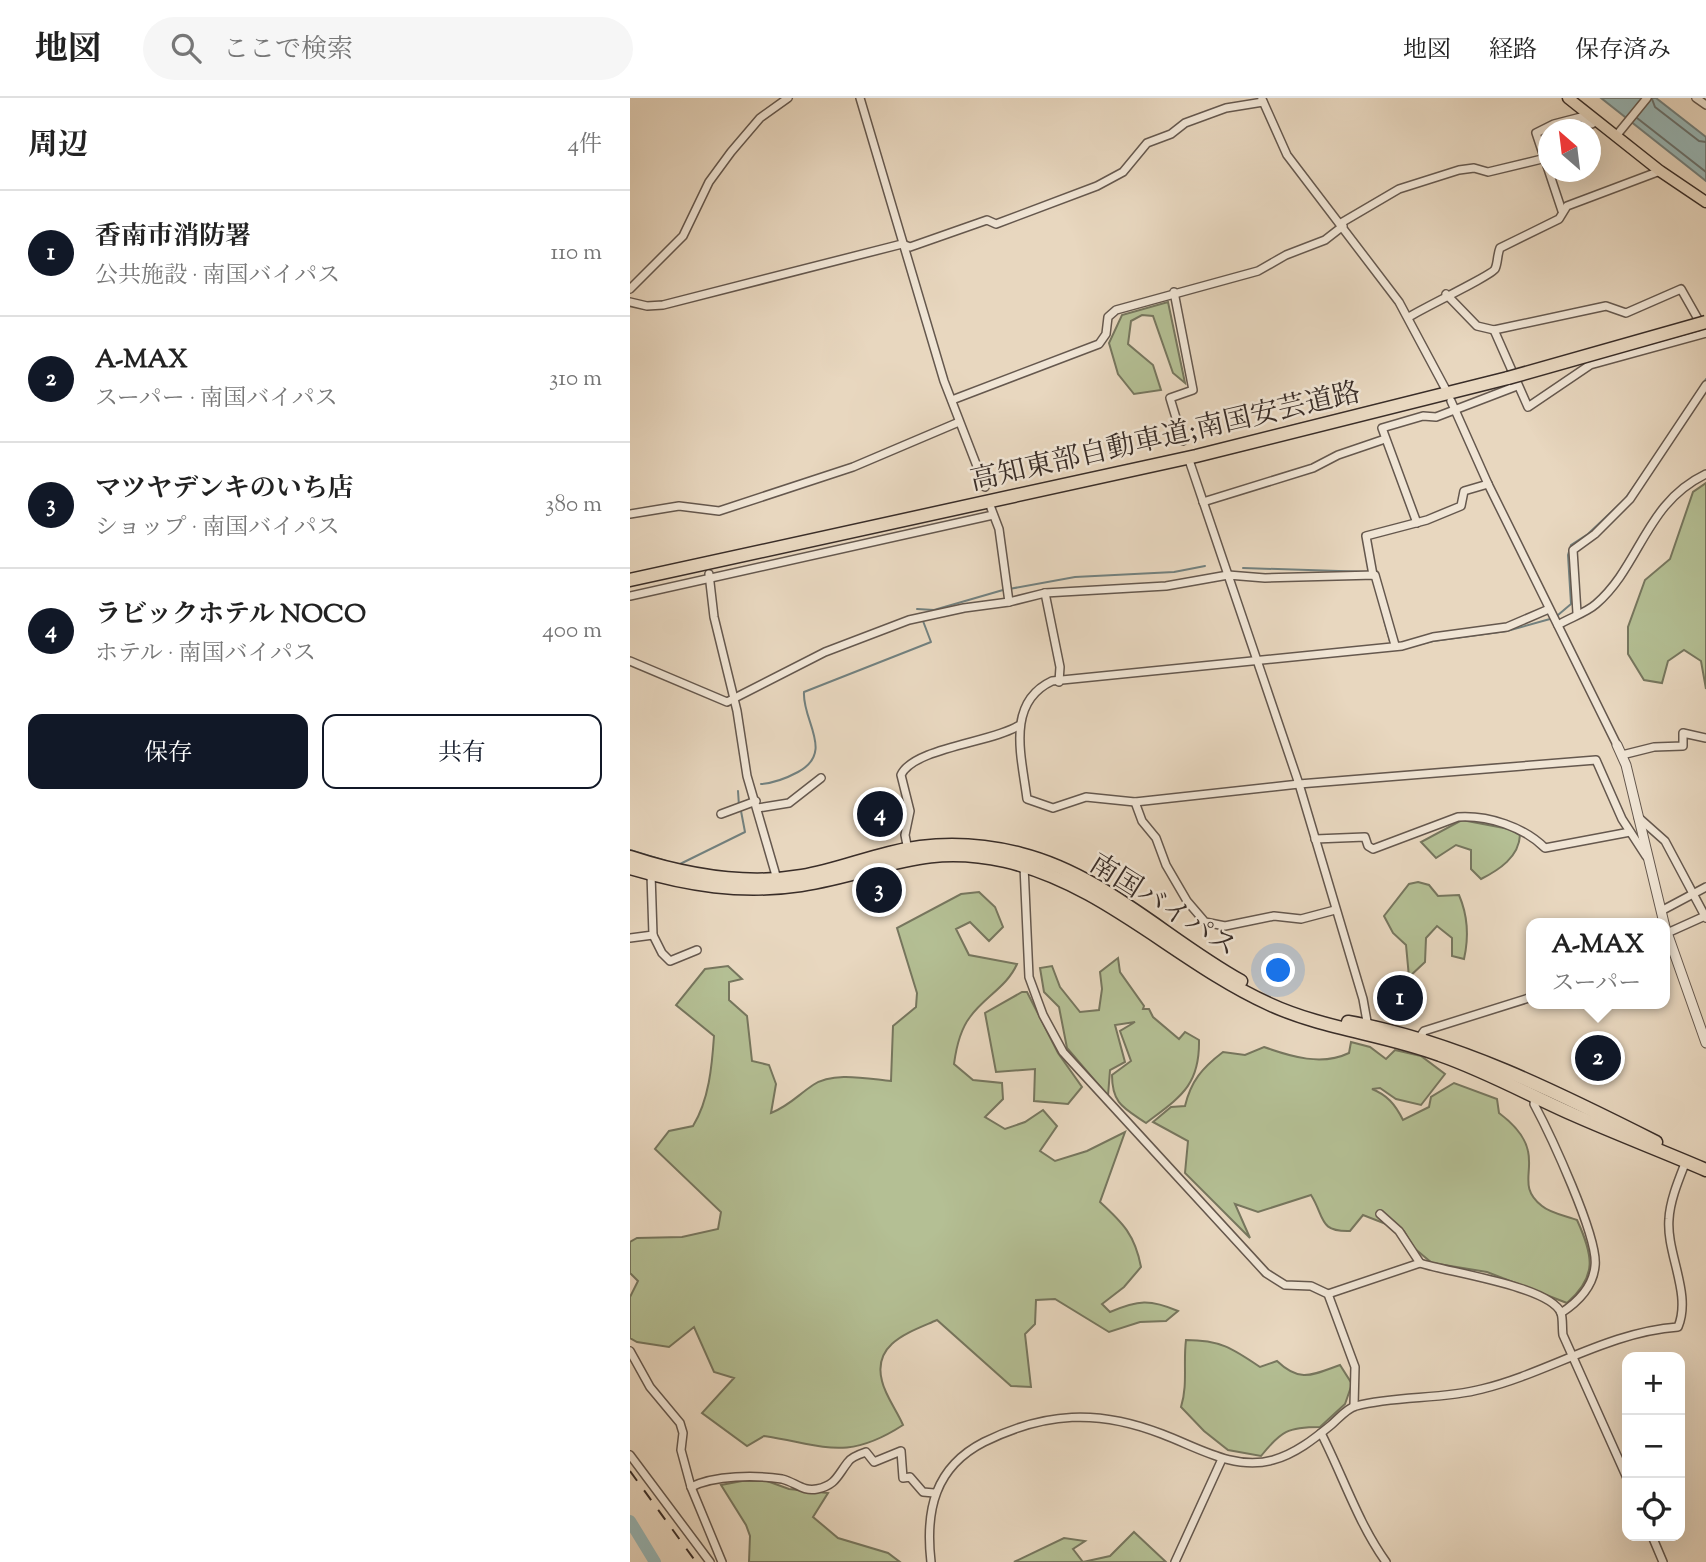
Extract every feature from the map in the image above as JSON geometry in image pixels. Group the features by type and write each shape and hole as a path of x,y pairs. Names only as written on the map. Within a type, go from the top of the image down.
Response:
{"highway":[{"name":"高知東部自動車道;南国安芸道路","path":"630,579 1196,456 1513,382 1706,322"},
{"name":"南国バイパス","path":"630,868 714,888 769,889 817,882 934,845 1021,854 1059,867 1110,895 1252,987 1317,1014 1367,1030"},
{"name":"南国バイパス","path":"630,857 710,877 777,879 908,853 962,855 1024,866 1049,874 1087,892 1196,965 1248,994 1304,1017 1417,1042 1463,1064 1538,1092 1706,1170"}],"main road":[{"path":"1568,98 1594,119"},
{"path":"1601,124 1619,133 1660,171 1706,202"}],"street":[{"path":"630,289 683,236 709,182 731,152 760,118 788,98"},
{"path":"860,98 902,244 952,400 985,487"},
{"path":"1619,133 1647,98"},
{"path":"1696,98 1706,105"},
{"path":"630,302 647,306 663,305 902,244 910,247 987,220 996,224 1097,186 1123,172 1147,143 1171,134 1185,123 1226,108 1262,100 1287,155 1342,224 1409,317 1445,388"},
{"path":"952,400 1099,344 1104,341 1111,313 1174,292 1258,271 1286,255 1325,240 1342,224 1399,189 1459,170 1489,172 1538,160"},
{"path":"1562,211 1660,171"},
{"path":"1409,317 1447,294 1490,275 1496,268 1500,248 1559,219 1562,211 1551,182"},
{"path":"1447,294 1477,326 1494,330 1606,306 1626,313 1681,289 1706,333 1590,365 1528,407 1513,382 1494,330"},
{"path":"1174,292 1193,390 1170,398 1184,441"},
{"path":"1417,523 1382,428 1423,416 1436,417 1452,405 1513,382"},
{"path":"1577,613 1573,550 1595,534 1630,499 1706,385"},
{"path":"1452,405 1488,484 1622,755 1663,918"},
{"path":"630,514 679,506 719,511 853,467 960,422"},
{"path":"1203,502 1313,468 1338,455 1385,439"},
{"path":"1190,463 1299,784 1367,1030"},
{"path":"1558,625 1594,606 1605,594 1667,501 1683,485 1706,474"},
{"path":"1392,645 1380,585 1373,575 1366,536 1417,523 1461,506 1464,491 1488,484"},
{"path":"630,596 709,574 992,511 999,529 1009,602"},
{"path":"709,574 714,617 734,699 747,776 777,879"},
{"path":"630,662 727,702 825,652 909,620 964,608 1009,602 1045,593 1166,586 1228,575 1265,578 1373,575"},
{"path":"1045,593 1060,667 1059,682"},
{"path":"908,853 905,835 910,815 901,775 904,770 919,760 973,740 1005,734 1018,726 1035,692 1052,681 1392,645 1507,627 1549,609"},
{"path":"1018,726 1027,799 1053,808 1086,797 1135,802 1299,784 1596,760 1630,832 1647,859"},
{"path":"1622,755 1654,747 1683,746 1683,733 1706,738"},
{"path":"721,814 757,805 789,803 821,778"},
{"path":"1135,802 1142,821 1156,838 1187,901 1205,922 1225,926 1273,916 1301,919 1335,910"},
{"path":"1637,816 1665,841 1705,917 1670,928"},
{"path":"1315,839 1365,837 1368,846 1373,849 1458,817 1510,825 1535,838 1545,848 1630,832"},
{"path":"1024,866 1029,977 1043,1015 1068,1060 1266,1273 1285,1285 1311,1286 1328,1294 1420,1263 1495,1280 1550,1303 1561,1313 1563,1335 1622,1466"},
{"path":"651,874 653,935 662,953 670,961 696,950"},
{"path":"1661,911 1706,887"},
{"path":"630,938 653,935"},
{"path":"1670,943 1706,1043"},
{"path":"1417,1042 1424,1031 1526,999"},
{"path":"1538,1092 1534,1104 1559,1152 1594,1245 1596,1265 1589,1287 1561,1313"},
{"path":"931,1562 934,1493 963,1453 1012,1428 1044,1419 1089,1416 1161,1434 1222,1459 1259,1464 1289,1454 1321,1433 1353,1406 1480,1390 1574,1355 1655,1329 1678,1327 1681,1320 1679,1282 1669,1220 1686,1161"},
{"path":"1380,1213 1399,1231 1420,1263"},
{"path":"1328,1294 1355,1367 1353,1406"},
{"path":"630,1351 650,1387 680,1423 683,1433 681,1450 691,1487 722,1562"},
{"path":"1321,1433 1343,1475 1366,1531 1386,1562"},
{"path":"691,1487 728,1479 763,1477 784,1479 806,1490 815,1489 839,1478 849,1460 866,1452 874,1462 901,1451 903,1478 910,1477 923,1492 934,1493"},
{"path":"630,1455 710,1562"},
{"path":"1175,1562 1222,1459"},
{"path":"1654,1541 1663,1562"},
{"path":"702,1551 714,1544"}],"green space":[{"path":"1168,302 1185,383 1173,373 1153,316 1142,315 1131,321 1128,344 1153,365 1161,390 1134,394 1118,374 1109,343 1122,315"},
{"path":"1706,483 1706,689 1701,661 1684,650 1668,661 1662,683 1644,680 1628,654 1628,627 1645,580 1670,559 1693,492"},
{"path":"1462,820 1509,829 1520,835 1512,856 1501,867 1481,879 1471,869 1471,850 1456,845 1436,858 1421,842"},
{"path":"1418,882 1429,885 1438,896 1459,895 1466,919 1467,943 1464,959 1452,956 1452,938 1437,926 1426,938 1425,962 1409,977 1406,945 1393,933 1384,916 1409,884"},
{"path":"979,892 995,907 1003,927 989,941 970,922 956,929 969,955 1017,964 1007,979 967,1022 959,1040 954,1064 973,1080 1002,1083 1003,1099 985,1117 1005,1129 1025,1122 1043,1110 1057,1126 1040,1151 1055,1161 1087,1151 1125,1132 1100,1202 1127,1230 1141,1267 1124,1287 1102,1304 1110,1312 1144,1302 1160,1304 1178,1311 1166,1321 1140,1322 1109,1332 1055,1299 1036,1300 1035,1324 1025,1334 1031,1387 1011,1386 937,1320 896,1341 883,1357 880,1368 882,1381 903,1425 866,1444 850,1447 819,1446 764,1436 747,1446 702,1413 734,1378 714,1372 694,1327 669,1347 637,1342 630,1338 630,1297 638,1281 630,1273 630,1242 637,1238 682,1237 718,1229 721,1212 655,1149 669,1131 693,1126 703,1105 711,1071 714,1036 676,1005 705,969 728,966 742,979 729,982 729,1000 747,1016 752,1061 769,1065 776,1084 771,1113 813,1085 831,1078 891,1081 893,1026 916,1007 917,993 897,928 961,894"},
{"path":"1118,958 1120,972 1144,1006 1143,1009 1149,1009 1153,1017 1179,1039 1185,1032 1199,1040 1192,1080 1169,1106 1146,1123 1121,1104 1114,1093 1113,1085 1112,1075 1131,1061 1120,1031 1135,1022 1115,1025 1125,1062 1110,1070 1108,1096 1067,1048 1059,1007 1044,992 1040,968 1052,966 1060,987 1080,1012 1099,1010 1102,989 1100,972"},
{"path":"1022,992 1027,992 1058,1053 1082,1087 1068,1104 1034,1101 1035,1069 996,1072 985,1013"},
{"path":"1351,1042 1370,1047 1386,1059 1395,1050 1421,1056 1445,1074 1421,1105 1396,1099 1380,1088 1372,1089 1390,1101 1403,1120 1429,1107 1431,1097 1454,1083 1497,1099 1499,1113 1517,1130 1526,1145 1531,1193 1545,1208 1577,1220 1587,1244 1590,1264 1588,1274 1584,1284 1567,1303 1487,1272 1432,1263 1414,1248 1404,1231 1363,1215 1350,1231 1332,1229 1324,1222 1311,1195 1258,1212 1235,1204 1250,1238 1185,1173 1188,1141 1153,1122 1171,1107 1185,1106 1198,1076 1223,1052 1245,1055 1264,1047 1296,1057 1328,1059 1349,1053"},
{"path":"1186,1340 1225,1346 1260,1367 1277,1361 1300,1375 1314,1374 1340,1365 1352,1384 1345,1404 1320,1427 1286,1432 1261,1456 1228,1450 1204,1431 1181,1407"},
{"path":"742,1481 767,1481 789,1489 828,1493 813,1517 838,1538 888,1553 900,1562 749,1562 750,1536 746,1525 721,1485"},
{"path":"1134,1532 1166,1562 1083,1562 1110,1556"},
{"path":"1064,1538 1085,1541 1073,1549 1083,1562 1014,1562"}],"water":[{"path":"1601,98 1656,98 1706,137 1706,181"}],"waterway":[{"path":"1680,418 1706,379"},
{"path":"1558,615 1571,604 1568,555 1571,545 1588,534 1625,499 1646,469"},
{"path":"1009,589 1075,577 1174,572 1205,566"},
{"path":"1243,568 1369,572"},
{"path":"917,609 934,610 1003,590"},
{"path":"1398,650 1433,641 1507,631 1550,619"},
{"path":"1384,620 1391,645"},
{"path":"761,784 771,783 798,772 809,764 814,755 816,746 804,692 931,642 923,621"},
{"path":"738,791 739,806"},
{"path":"678,865 745,832 741,811"},
{"path":"630,850 666,861"},
{"path":"630,1521 655,1562"}],"railway":[{"path":"630,1471 696,1562"}],"place":[{"name":"ラビックホテル NOCO","path":"880,814"},
{"name":"マツヤデンキのいち店","path":"879,890"},
{"name":"香南市消防署","path":"1400,998"},
{"name":"A-MAX","path":"1598,1058"}]}
